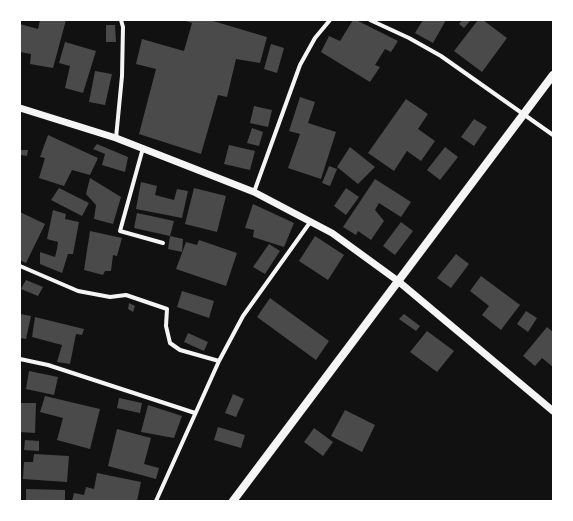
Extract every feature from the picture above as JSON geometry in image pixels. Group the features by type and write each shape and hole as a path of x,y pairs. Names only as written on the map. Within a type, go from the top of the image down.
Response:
{"main road":[{"path":"233,501 553,75"}],"street":[{"path":"116,138 122,76 123,27 121,20"},
{"path":"254,192 300,65 315,38 330,20"},
{"path":"370,20 409,38 441,56 553,135"},
{"path":"20,109 116,138 143,148 254,192 311,221 332,233 398,281 553,411"},
{"path":"143,148 120,231 163,243"},
{"path":"156,501 219,361 243,316 311,221"},
{"path":"20,266 78,291 110,297 126,295 167,309 166,326 170,343 180,350 219,361"},
{"path":"20,359 48,365 195,413"}],"building":[{"path":"40,20 66,20 53,68 30,64 31,54 20,52 20,24 38,29"},
{"path":"183,20 213,20 267,37 260,63 236,59 227,97 218,95 201,154 139,134 156,69 136,64 142,39 184,51 192,23"},
{"path":"353,20 356,20 398,41 391,52 385,49 375,65 380,67 370,82 321,52 329,36 340,41"},
{"path":"423,20 446,20 433,43 415,33"},
{"path":"462,20 471,20 464,28 459,24"},
{"path":"478,20 483,20 507,38 482,72 454,51"},
{"path":"106,25 115,25 116,42 106,42"},
{"path":"65,42 96,51 83,93 65,88 70,66 59,63"},
{"path":"271,44 284,48 277,73 264,69"},
{"path":"95,71 112,74 105,105 89,102"},
{"path":"300,97 315,102 308,123 336,132 321,179 288,168 300,134 289,131"},
{"path":"406,99 428,114 418,129 435,141 421,161 407,151 394,171 368,153"},
{"path":"254,106 272,110 268,127 250,123"},
{"path":"474,119 487,127 474,146 461,137"},
{"path":"252,128 263,132 259,146 247,143"},
{"path":"48,135 98,158 90,175 72,170 64,186 39,178 45,158 40,157"},
{"path":"97,144 128,157 125,172 102,165 105,154 93,149"},
{"path":"229,145 255,151 250,170 224,164"},
{"path":"350,147 375,167 358,184 337,167"},
{"path":"445,147 458,157 440,180 427,170"},
{"path":"21,150 28,150 27,156 20,155"},
{"path":"329,166 337,169 330,186 322,183"},
{"path":"90,178 121,197 113,224 94,219 96,205 86,194"},
{"path":"375,179 411,202 401,217 379,203 375,210 384,221 371,240 358,231 356,235 343,227"},
{"path":"141,182 157,186 155,195 174,200 177,189 188,191 182,218 136,209"},
{"path":"59,188 89,203 82,216 51,200"},
{"path":"194,188 226,196 217,232 185,224"},
{"path":"346,188 359,197 346,215 334,206"},
{"path":"253,204 294,223 284,247 253,237 254,230 245,228"},
{"path":"53,210 66,214 65,219 79,222 73,254 68,254 62,273 40,264 40,252 55,257 57,249 58,242 47,239"},
{"path":"20,212 45,224 26,263 20,260"},
{"path":"137,213 174,221 170,236 134,228"},
{"path":"401,222 413,231 395,255 383,246"},
{"path":"90,231 122,238 117,256 113,255 111,271 105,271 103,275 84,270"},
{"path":"170,236 183,239 182,252 168,249"},
{"path":"315,236 344,255 328,280 299,261"},
{"path":"199,240 237,253 226,286 176,269 186,242 197,245"},
{"path":"269,244 280,251 265,274 253,267"},
{"path":"456,254 469,264 451,288 437,278"},
{"path":"481,276 520,305 501,330 482,315 489,306 470,291"},
{"path":"26,280 43,287 38,296 21,289"},
{"path":"182,291 214,301 209,318 177,307"},
{"path":"270,298 329,341 316,360 257,317"},
{"path":"129,303 135,306 133,312 128,309"},
{"path":"526,311 537,318 528,332 517,324"},
{"path":"20,314 31,316 26,339 20,338"},
{"path":"404,314 420,326 416,331 399,319"},
{"path":"35,317 84,329 82,335 76,334 70,364 57,362 62,345 32,337"},
{"path":"547,327 553,332 553,367 542,358 535,366 523,356"},
{"path":"427,331 454,351 437,372 410,352"},
{"path":"188,333 208,342 204,351 184,342"},
{"path":"29,371 58,377 54,395 26,389"},
{"path":"233,394 244,399 236,417 225,413"},
{"path":"45,396 100,409 90,449 57,440 63,418 40,412"},
{"path":"119,398 142,403 140,413 117,408"},
{"path":"20,403 36,403 35,433 20,432"},
{"path":"148,405 182,416 174,438 141,432"},
{"path":"345,410 375,425 362,452 331,436"},
{"path":"218,427 245,435 241,448 214,440"},
{"path":"314,428 333,442 323,456 304,442"},
{"path":"117,429 151,438 144,464 159,468 156,479 108,466"},
{"path":"25,440 39,441 39,451 24,450"},
{"path":"34,454 69,456 67,482 23,479 24,462 33,462"},
{"path":"97,473 141,482 137,501 72,501 74,493 84,495 86,487 94,489"},
{"path":"26,489 65,490 65,501 26,501"}]}
